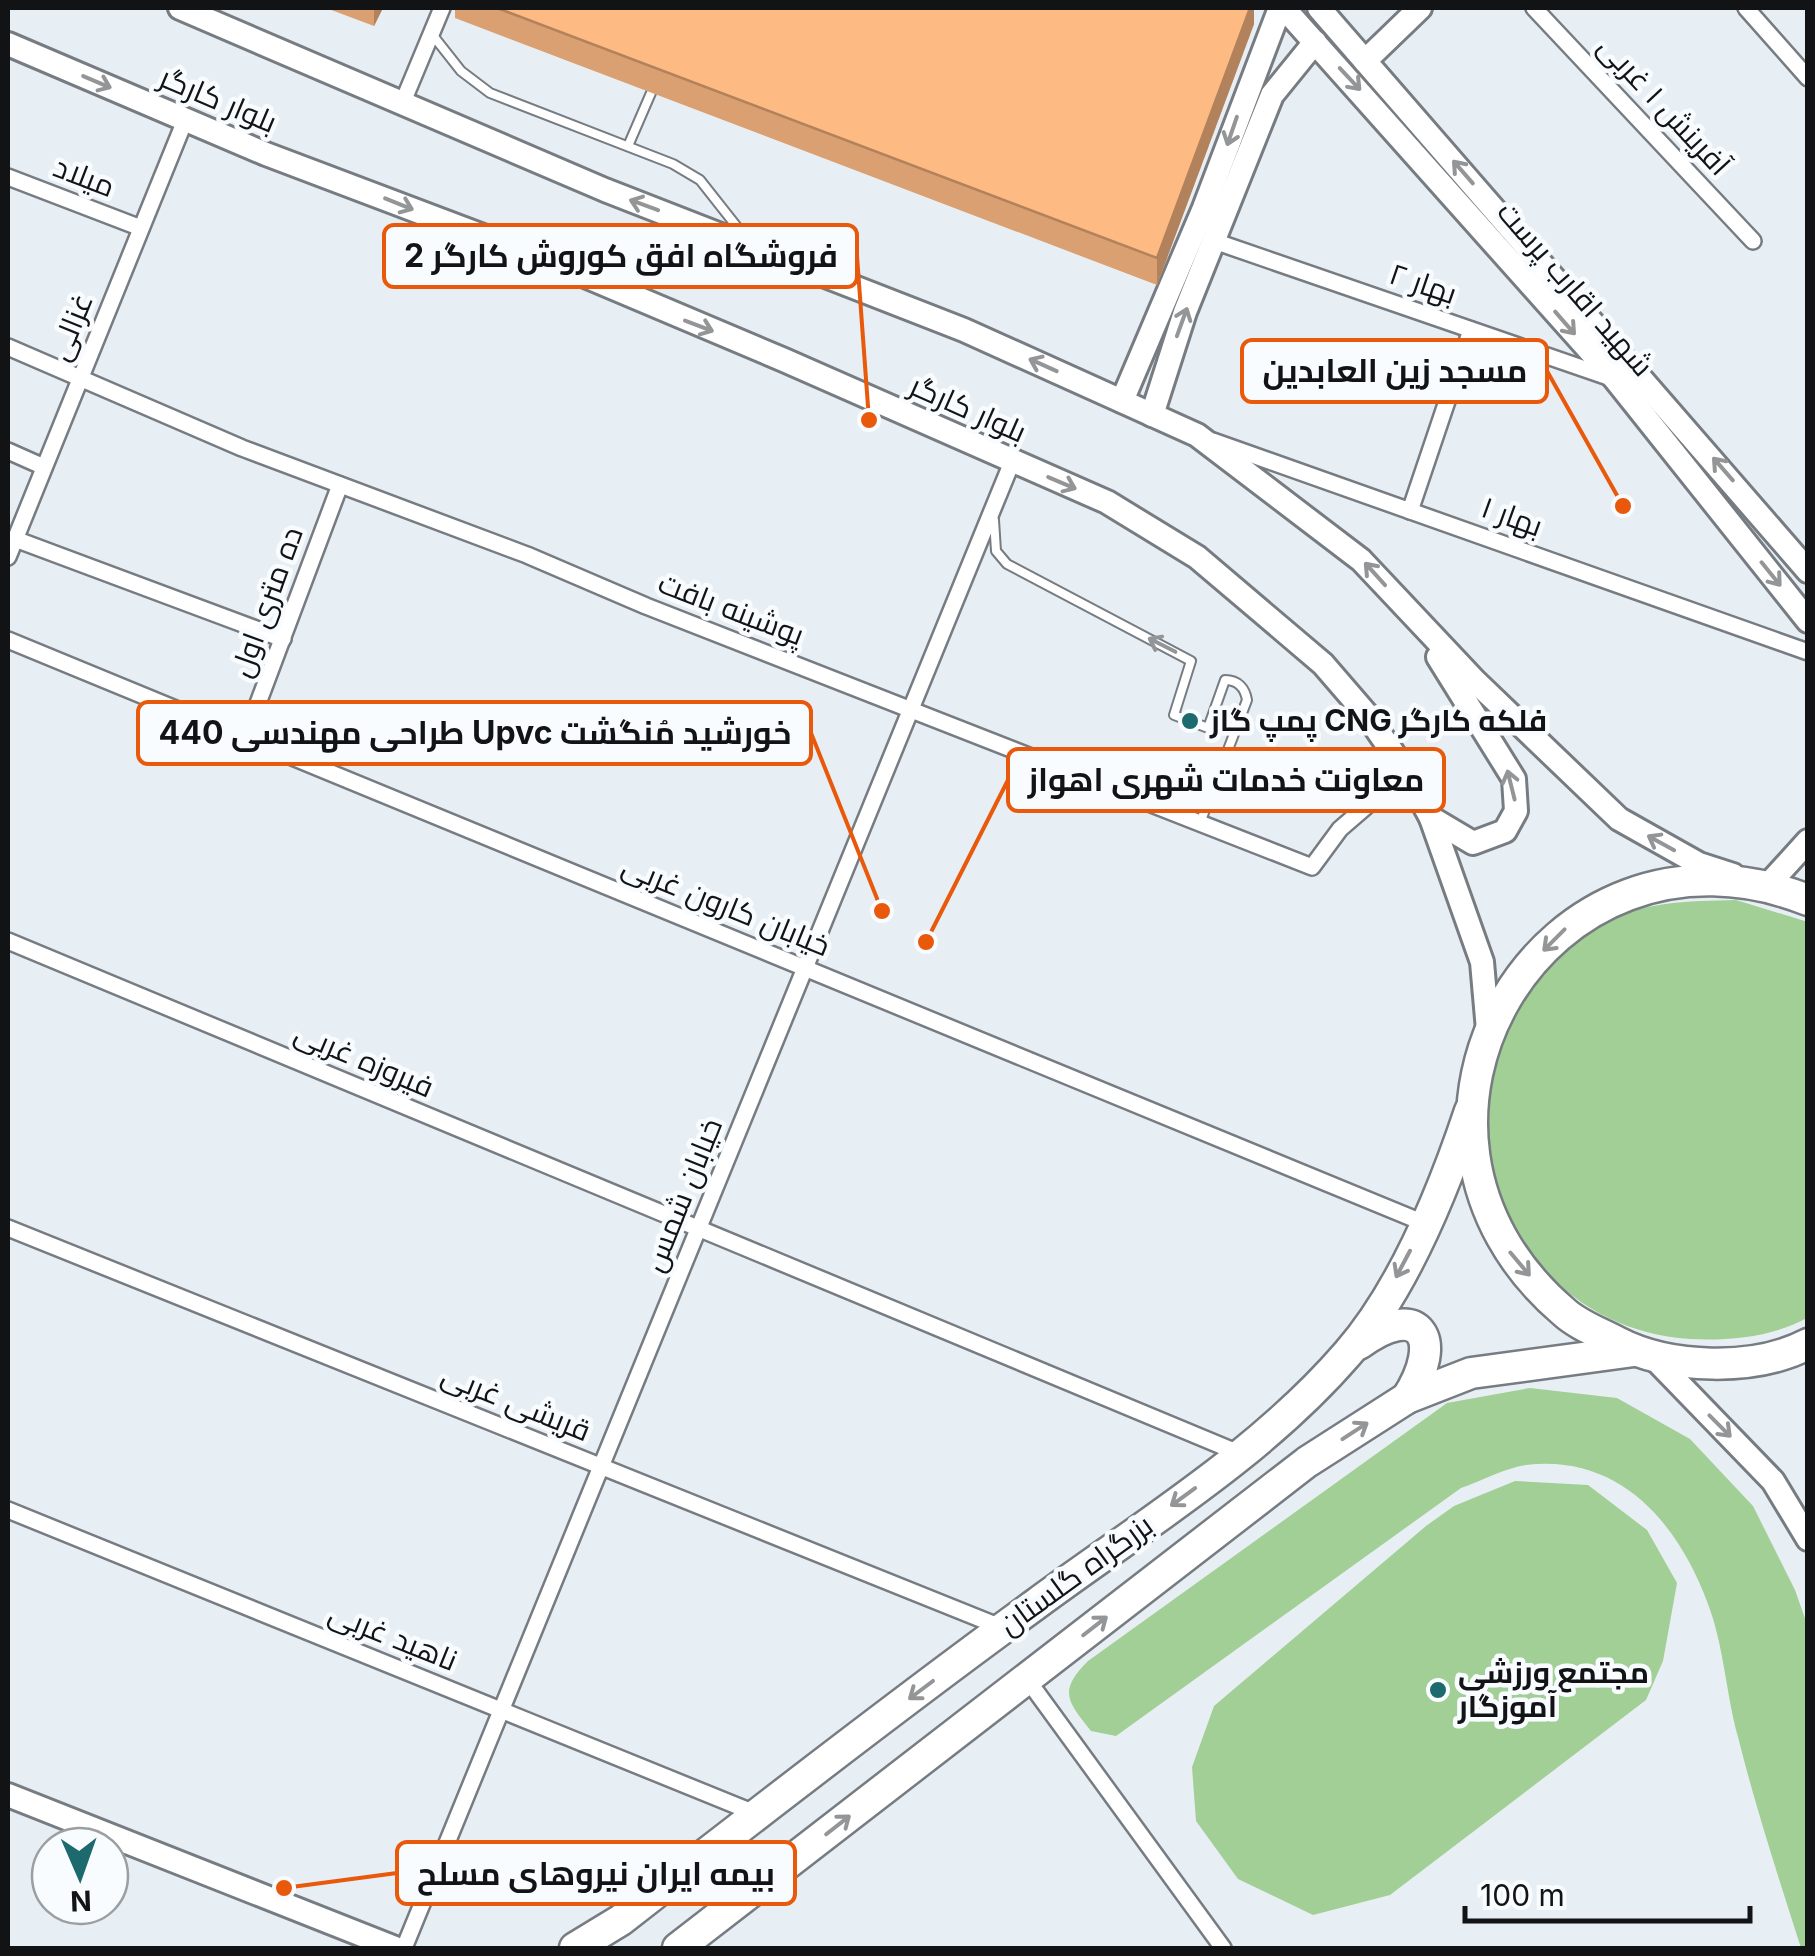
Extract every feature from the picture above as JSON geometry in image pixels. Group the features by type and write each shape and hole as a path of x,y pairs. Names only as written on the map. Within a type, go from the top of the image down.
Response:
{"highway":[{"path":"1808,875 1760,883 1686,880 1622,896 1580,920 1520,974 1488,1030 1470,1110 1479,1188 1512,1258 1566,1314 1643,1354 1724,1364 1808,1344"},
{"path":"1760,883 1808,900"},
{"name":"بزرگراه گلستان","path":"597,1945 758,1814 1281,1424 1350,1350 1383,1302 1452,1165 1470,1110"},
{"path":"1350,1350 1390,1325 1405,1324 1418,1330 1427,1342 1428,1360 1407,1398"},
{"name":"بزرگراه گلستان","path":"678,1948 1307,1462 1407,1398 1471,1374 1643,1354"}],"main road":[{"path":"180,8 605,190 964,330 1198,435 1362,560 1410,613 1619,819 1699,864 1760,883 1808,864"},
{"path":"1122,401 1204,208 1282,8"},
{"name":"شهید اقارب پرست","path":"1282,8 1615,379 1808,621"},
{"name":"شهید اقارب پرست","path":"1319,8 1808,571"},
{"path":"1366,60 1420,8"},
{"path":"1152,414 1185,312 1272,95 1315,42"},
{"name":"بلوار کارگر","path":"8,44 266,154 557,264 1108,502 1212,569 1323,664 1367,715 1406,772 1430,818 1482,962 1488,1030"},
{"path":"1410,613 1514,779 1516,810 1505,831 1474,842 1430,818"},
{"path":"1760,883 1808,841"},
{"path":"1643,1354 1774,1481 1805,1523"},
{"path":"8,1795 385,1947"}],"street":[{"path":"402,104 442,8"},
{"name":"آفرینش ۱ غربی","path":"1534,8 1753,241"},
{"path":"1746,8 1808,78"},
{"name":"غزالی","path":"8,557 186,118"},
{"name":"میلاد","path":"8,177 141,228"},
{"name":"بهار ۲","path":"1214,242 1615,379"},
{"path":"1410,510 1471,330"},
{"name":"پوشینه بافت","path":"8,347 242,448 1312,867 1340,830 1406,772"},
{"name":"بهار ۱","path":"1198,435 1808,652"},
{"path":"8,451 44,467"},
{"name":"خیابان شمس","path":"404,1948 1012,462"},
{"name":"ده متری اول","path":"246,738 340,485"},
{"path":"15,538 282,639"},
{"name":"خیابان کارون غربی","path":"8,640 1424,1224"},
{"name":"فیروزه غربی","path":"8,941 1241,1454"},
{"name":"قریشی غربی","path":"8,1228 1003,1628"},
{"name":"ناهید غربی","path":"8,1510 758,1814"},
{"path":"1027,1679 1223,1948"}],"lane":[{"path":"431,33 461,70 490,93 628,146 700,180 751,245"},
{"path":"628,146 660,75"},
{"path":"993,509 996,551 1007,564 1191,661 1174,715 1208,728 1225,680 1240,684 1246,692 1247,700 1200,822"}],"green space":[{"path":"1736,900 1808,922 1807,1318 1779,1330 1750,1336 1690,1339 1636,1329 1590,1308 1551,1277 1521,1238 1500,1194 1489,1145 1489,1094 1499,1042 1515,1008 1552,963 1581,938 1629,912 1682,902"},
{"path":"1530,1388 1617,1398 1690,1439 1753,1506 1795,1590 1808,1627 1807,1948 1801,1948 1760,1817 1734,1721 1713,1620 1695,1574 1662,1522 1641,1500 1590,1471 1560,1464 1526,1465 1461,1488 1116,1736 1091,1731 1072,1704 1069,1688 1088,1661 1447,1403"},
{"name":"مجتمع ورزشی آموزگار","path":"1515,1481 1588,1485 1647,1530 1677,1583 1663,1661 1646,1700 1390,1895 1313,1915 1238,1879 1196,1821 1192,1767 1214,1706 1426,1526 1454,1506"}],"building":[{"path":"497,8 1250,8 1157,258"}],"place":[{"name":"فروشگاه افق کوروش کارگر 2","path":"869,420"},
{"name":"مسجد زین العابدین","path":"1623,506"},
{"name":"پمپ گاز CNG فلکه کارگر","path":"1190,721"},
{"name":"طراحی مهندسی 440 Upvc خورشید مُنگشت","path":"882,911"},
{"name":"معاونت خدمات شهری اهواز","path":"926,942"},
{"name":"مجتمع ورزشی آموزگار","path":"1438,1690"},
{"name":"بیمه ایران نیروهای مسلح","path":"284,1888"}]}
